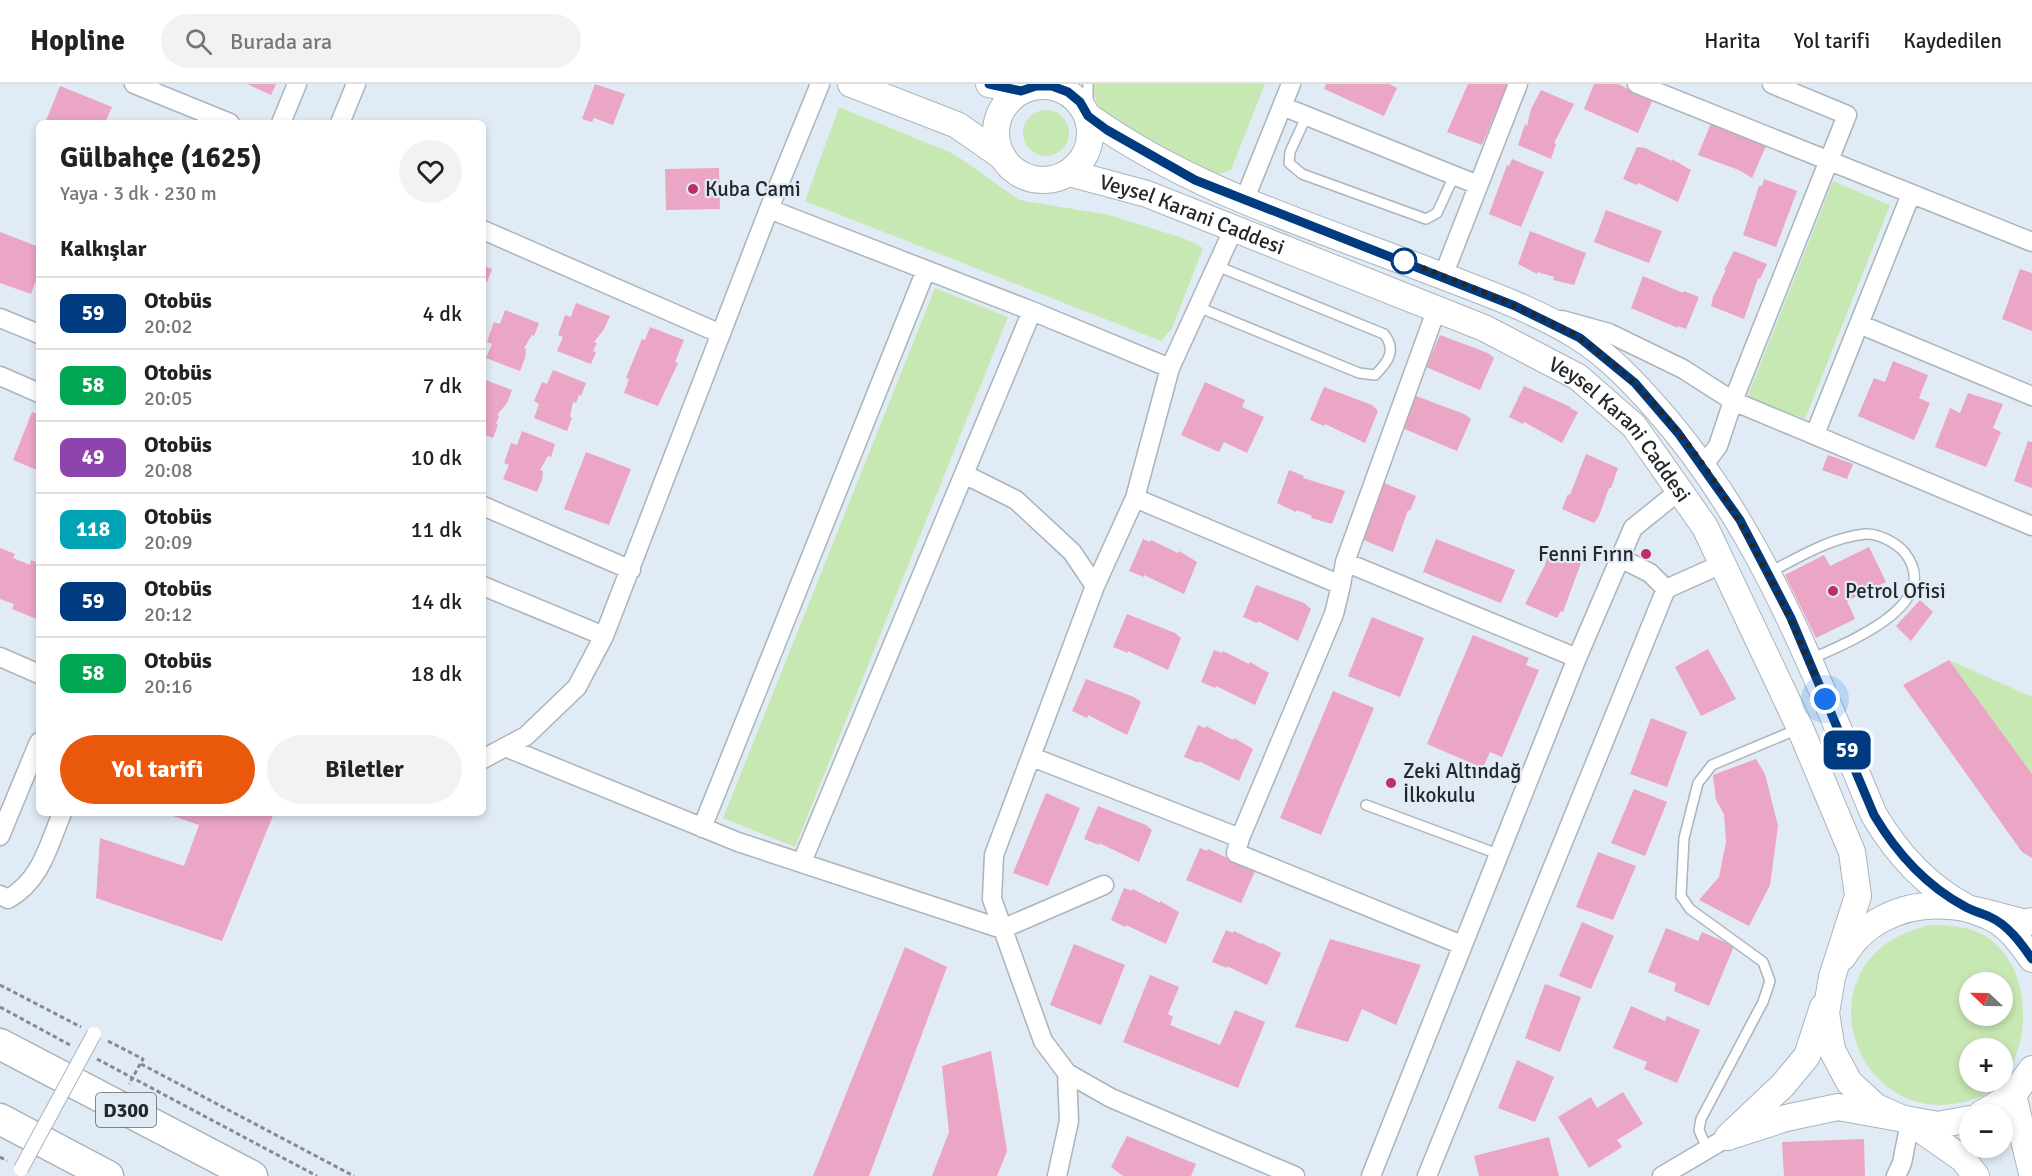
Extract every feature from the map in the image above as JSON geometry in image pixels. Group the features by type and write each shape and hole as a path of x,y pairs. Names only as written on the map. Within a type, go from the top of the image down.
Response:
{"highway":[{"name":"D300","path":"0,1044 252,1176"},
{"path":"0,1119 108,1176"}],"main road":[{"path":"851,84 957,125 1003,157 1013,169 1026,177 1040,180 1055,179 1069,173 1080,162 1088,148 1091,132 1088,116 1080,102 1068,92 1052,86 1025,87 989,84"},
{"path":"1003,157 997,136 1000,114 1008,101 1025,87"},
{"name":"Veysel Karani Caddesi","path":"1088,116 1107,130 1195,180 1515,306 1580,338 1635,383 1678,433 1740,520 1809,660 1874,815 1892,845 1928,881 1964,906 1992,918 2016,937 2032,958"},
{"name":"Veysel Karani Caddesi","path":"1069,173 1147,194 1437,308 1535,352 1578,377 1634,426 1705,527 1800,728 1852,852 1858,896 1832,977 1826,1013 1832,1050 1849,1082 1876,1107 1910,1122 1963,1159 1976,1176"},
{"name":"Veysel Karani Caddesi","path":"1832,977 1848,948 1871,925 1900,909 1932,903 1964,906"},
{"path":"1964,906 2025,923 2032,921"},
{"path":"1717,1143 1783,1085 1807,1056 1832,977"},
{"path":"1998,1104 2013,1095 2032,1069"},
{"path":"2013,1095 2032,1173"},
{"path":"1717,1143 1786,1118 1838,1107 1910,1122 1938,1125 1959,1121"}],"street":[{"path":"134,84 223,120"},
{"path":"282,120 297,84"},
{"path":"341,120 357,84"},
{"path":"486,757 526,736 577,687 604,636 820,84"},
{"path":"1244,201 1291,84"},
{"path":"1443,276 1518,84"},
{"path":"1637,84 1828,163 2032,242"},
{"path":"1702,467 1718,446 1733,401 1847,115 1772,84"},
{"path":"1282,106 1478,185"},
{"path":"1815,434 1911,194"},
{"path":"769,210 1032,311 1170,368"},
{"path":"1234,228 1170,368 1135,498 1095,586 994,855 992,899 1043,1041 1067,1073 1111,1098 1295,1176"},
{"path":"486,231 721,334"},
{"path":"702,828 926,270"},
{"path":"1515,306 1610,333 1683,369 1733,401 2032,526"},
{"path":"1437,308 1345,562 1334,614 1240,838 1236,853 1462,945"},
{"path":"802,862 1032,311"},
{"path":"0,318 36,333"},
{"path":"1859,324 2032,396"},
{"path":"0,376 36,392"},
{"path":"964,474 1016,500 1072,552 1095,586"},
{"path":"1371,1176 1576,658 1633,528 1679,491"},
{"path":"1135,498 1341,585"},
{"path":"486,507 631,570"},
{"path":"1620,558 1650,573 1666,589"},
{"path":"1345,562 1576,658"},
{"path":"1427,1176 1666,589 1722,564"},
{"path":"486,587 604,636"},
{"path":"0,657 36,673"},
{"path":"505,747 702,828 1002,929 1104,885"},
{"path":"0,836 36,749"},
{"path":"1032,757 1240,838"},
{"path":"0,895 8,898 24,890 37,874 61,816"},
{"path":"21,1169 94,1034"},
{"path":"1057,1176 1069,1121 1067,1073"},
{"path":"1896,1176 1902,1163 1910,1122"},
{"path":"1662,1176 1717,1143"}],"lane":[{"path":"1088,84 1088,116"},
{"path":"1307,115 1290,152 1289,164 1302,174 1426,219 1437,213 1455,176"},
{"path":"1198,307 1359,373 1375,375 1386,364 1392,349 1391,343 1384,334 1217,266"},
{"path":"1768,573 1831,541 1868,533 1900,548 1912,562 1916,576 1912,590 1903,606 1868,633 1809,660"},
{"path":"1717,1143 1699,1130 1701,1119 1763,1002 1770,981 1763,962 1690,909 1681,896 1684,838 1698,783 1712,765 1800,728"},
{"path":"1366,805 1498,854"}],"path":[{"path":"0,985 143,1059 129,1084"},
{"path":"0,1007 71,1046"},
{"path":"92,1057 317,1176"},
{"path":"141,1064 354,1176"}],"green space":[{"path":"1093,84 1265,84 1231,170 1219,174 1162,153 1110,121 1096,102"},
{"path":"839,107 954,154 1019,200 1109,215 1183,238 1203,248 1172,329 1161,341 805,201"},
{"path":"1051,110 1063,116 1068,124 1068,142 1063,150 1055,155 1041,156 1029,150 1024,142 1023,128 1029,116 1037,111"},
{"path":"1833,181 1890,205 1805,419 1747,398"},
{"path":"935,288 1008,317 795,847 723,818"},
{"path":"1949,660 2032,697 2032,774"},
{"path":"1929,925 1973,930 1987,937 2002,951 2013,967 2023,1005 2023,1025 2013,1061 2013,1038 1959,1038 1959,1092 1989,1092 1986,1094 1966,1102 1953,1104 1924,1103 1898,1094 1877,1077 1862,1055 1853,1030 1852,1003 1859,976 1876,952 1901,935"}],"building":[{"path":"247,84 276,84 271,95"},
{"path":"595,84 625,94 613,125 594,118 592,122 582,119"},
{"path":"1326,84 1389,84 1397,88 1384,116 1324,89"},
{"path":"1468,84 1508,84 1482,145 1447,132"},
{"path":"1594,84 1618,84 1652,101 1638,133 1584,109"},
{"path":"60,86 112,107 106,120 46,120"},
{"path":"1541,90 1574,104 1554,143 1556,144 1551,159 1518,145 1525,124 1527,126 1531,109"},
{"path":"1711,123 1746,138 1747,136 1766,146 1752,178 1739,170 1698,155"},
{"path":"1637,147 1645,148 1672,161 1672,159 1691,170 1678,202 1638,183 1637,185 1623,179"},
{"path":"1512,159 1544,172 1521,227 1489,214 1507,165 1509,166"},
{"name":"Kuba Cami","path":"719,168 720,209 666,210 665,169"},
{"path":"1764,179 1797,191 1776,247 1743,235 1759,186 1762,186"},
{"path":"1606,210 1662,231 1649,263 1594,242"},
{"path":"1530,231 1586,253 1574,285 1553,280 1554,277 1538,272 1537,274 1518,264"},
{"path":"0,232 36,246 36,280 31,294 0,283"},
{"path":"1734,251 1767,264 1760,279 1758,278 1744,319 1711,306 1726,270 1724,270"},
{"path":"486,267 492,269 486,282"},
{"path":"2020,269 2032,273 2032,331 2002,319"},
{"path":"1643,276 1683,293 1684,291 1699,297 1686,329 1678,326 1678,328 1631,308"},
{"path":"576,303 610,316 594,342 597,343 593,351 596,352 591,364 557,351 563,337 558,335 565,315 571,317"},
{"path":"505,310 539,323 534,336 532,335 524,348 526,349 525,358 520,371 486,358 492,344 487,342 494,322 500,324"},
{"path":"650,327 684,340 675,362 678,363 658,406 624,393 629,379 626,378 642,339 645,340"},
{"path":"1440,335 1488,353 1494,358 1480,390 1426,367"},
{"path":"1893,361 1928,375 1919,398 1930,403 1914,440 1858,416 1874,378 1885,382"},
{"path":"553,370 586,383 581,396 579,395 576,403 573,402 570,417 572,418 567,431 534,418 539,404 534,401 542,382 547,384"},
{"path":"486,380 512,390 507,403 497,415 499,416 496,424 498,425 493,438 486,435"},
{"path":"1205,382 1245,400 1242,407 1264,417 1247,453 1224,442 1219,452 1181,435"},
{"path":"1524,386 1578,412 1562,443 1524,422 1523,424 1509,417"},
{"path":"1324,387 1372,405 1378,411 1365,443 1325,424 1324,426 1310,420"},
{"path":"1968,393 2003,404 1993,428 2001,432 1986,467 1935,447 1950,408 1960,413"},
{"path":"1416,396 1464,414 1471,419 1457,451 1402,428"},
{"path":"32,412 36,414 36,470 13,460"},
{"path":"522,431 555,444 551,457 548,456 540,470 543,471 542,480 537,492 503,479 509,465 504,463 511,443 517,445"},
{"path":"2028,441 2032,442 2032,488 2014,481"},
{"path":"586,452 631,469 609,525 564,509"},
{"path":"1586,454 1618,468 1594,523 1562,509"},
{"path":"1828,455 1853,464 1847,479 1822,470"},
{"path":"1289,470 1304,476 1303,478 1345,491 1332,524 1311,518 1312,516 1297,510 1296,512 1277,503"},
{"path":"1384,483 1416,496 1410,511 1408,510 1393,552 1361,539 1379,490"},
{"path":"1143,539 1150,542 1151,540 1178,553 1179,551 1197,562 1184,594 1144,575 1144,577 1129,571"},
{"path":"1436,539 1515,570 1501,603 1423,572"},
{"path":"1869,547 1886,582 1847,601 1855,619 1816,638 1785,575 1824,555 1830,566"},
{"path":"0,548 15,554 13,558 30,565 31,560 36,562 36,619 12,609 14,604 0,599"},
{"path":"1549,549 1581,563 1563,612 1561,611 1557,618 1525,604 1545,565"},
{"path":"1256,585 1304,603 1311,609 1298,641 1258,621 1257,623 1243,617"},
{"path":"1920,600 1933,612 1911,641 1896,626"},
{"path":"1127,614 1175,633 1181,638 1168,670 1128,651 1128,653 1113,647"},
{"path":"1372,617 1424,638 1400,697 1348,676"},
{"path":"1473,635 1529,658 1526,665 1539,670 1502,757 1490,752 1483,768 1427,744"},
{"path":"1708,649 1736,699 1701,716 1675,667"},
{"path":"1214,650 1222,653 1223,651 1249,664 1250,662 1269,673 1255,705 1216,686 1215,688 1201,682"},
{"path":"1949,660 2032,774 2032,858 2022,852 1903,685"},
{"path":"1086,679 1134,697 1141,702 1127,735 1088,715 1087,718 1072,711"},
{"path":"1333,691 1374,708 1321,835 1280,818"},
{"path":"1651,718 1687,732 1667,787 1630,774"},
{"path":"1198,725 1205,728 1206,726 1233,740 1234,738 1253,749 1239,781 1199,761 1199,763 1184,757"},
{"path":"1756,759 1765,774 1778,826 1770,885 1749,926 1699,900 1719,877 1726,842 1724,814 1716,800 1713,775"},
{"path":"1634,789 1667,802 1645,856 1611,843"},
{"path":"1046,793 1080,808 1048,886 1013,873"},
{"path":"1098,806 1146,825 1152,830 1139,862 1099,843 1099,845 1084,839"},
{"path":"173,816 273,816 222,941 96,898 100,838 184,866 199,825"},
{"path":"1200,848 1207,851 1208,849 1255,871 1241,903 1186,880"},
{"path":"1598,852 1636,866 1613,920 1576,907"},
{"path":"1124,888 1132,891 1133,889 1179,912 1166,944 1111,920"},
{"path":"1582,922 1614,936 1591,989 1559,976"},
{"path":"1666,928 1698,941 1702,932 1734,946 1709,1006 1674,991 1676,983 1648,972"},
{"path":"1226,930 1233,933 1234,931 1281,953 1267,985 1227,966 1227,968 1212,962"},
{"path":"1330,939 1421,965 1396,1025 1362,1009 1348,1042 1295,1027"},
{"path":"1074,944 1125,965 1101,1025 1050,1005"},
{"path":"905,947 947,967 869,1176 813,1176"},
{"path":"1150,975 1179,987 1168,1014 1173,1017 1170,1025 1220,1045 1235,1010 1265,1022 1238,1088 1123,1042"},
{"path":"1545,984 1581,997 1560,1052 1525,1038"},
{"path":"1631,1006 1665,1021 1667,1016 1700,1030 1677,1083 1644,1069 1647,1062 1613,1048"},
{"path":"991,1051 1007,1151 997,1176 932,1176 949,1132 942,1066"},
{"path":"1517,1060 1554,1077 1535,1122 1498,1108"},
{"path":"1623,1092 1643,1124 1617,1140 1622,1147 1589,1168 1558,1117 1591,1097 1597,1108"},
{"path":"1127,1136 1196,1164 1191,1176 1123,1176 1111,1167"},
{"path":"1549,1137 1559,1176 1479,1176 1474,1156"},
{"path":"1864,1139 1865,1176 1784,1176 1782,1142"}],"bus line":[{"name":"59","path":"989,84 1021,91 1036,86 1052,86 1068,92 1080,102 1088,116 1107,130 1195,180 1244,201 1421,267 1515,306 1580,338 1635,383 1678,433 1740,520 1791,618 1874,815 1892,845 1928,881 1964,906 1992,918 2016,937 2032,959"}],"place":[{"name":"Kuba Cami","path":"693,189"},
{"name":"Fenni Fırın","path":"1646,554"},
{"name":"Petrol Ofisi","path":"1833,591"},
{"name":"Zeki Altındağ İlkokulu","path":"1391,783"}],"route":[{"path":"1404,261 1399,259 1515,306 1580,338 1635,383 1678,433 1740,520 1791,618 1825,699"}]}
